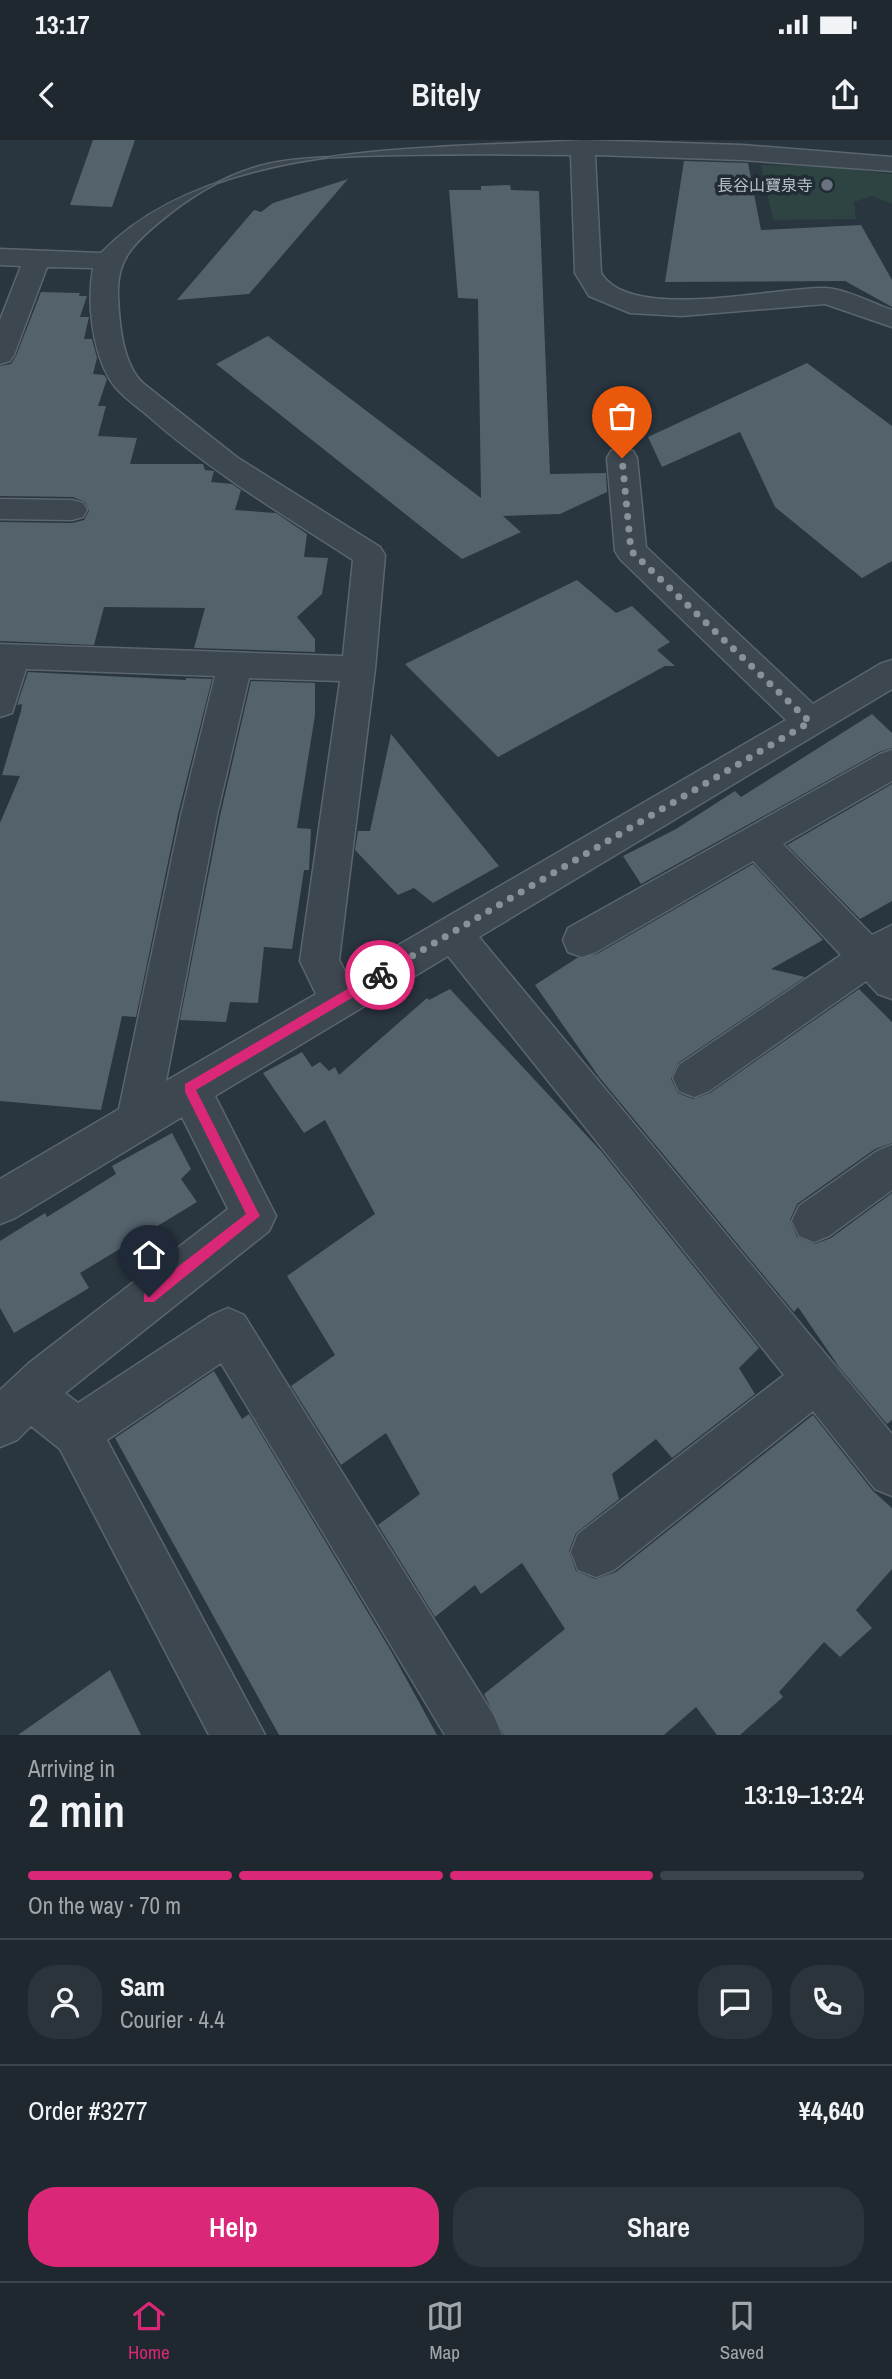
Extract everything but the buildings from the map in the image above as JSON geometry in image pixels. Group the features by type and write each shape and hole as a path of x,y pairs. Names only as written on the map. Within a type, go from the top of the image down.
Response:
{"street":[{"path":"583,147 587,273 598,290 630,305 681,308 827,296 892,319"},
{"path":"339,998 319,961 358,669 369,555 187,437 122,378 106,318 109,261 139,226 177,196 230,167 261,158 423,148 803,147 892,164"},
{"path":"0,257 109,261"},
{"path":"0,355 37,258"},
{"path":"633,470 631,551 810,722"},
{"path":"0,509 72,510"},
{"path":"0,704 6,656 358,669"},
{"path":"138,1120 199,815 235,664"},
{"path":"0,1203 339,998 453,934 810,722 888,682"},
{"path":"582,940 892,764"},
{"path":"694,1078 884,961 757,841"},
{"path":"453,934 892,1472"},
{"path":"189,1088 254,1216 44,1379 15,1409 77,1432 238,1735"},
{"path":"814,1221 892,1165"},
{"path":"77,1432 229,1331 475,1735"},
{"path":"596,1552 816,1379"}],"green space":[{"name":"長谷山寶泉寺","path":"761,165 830,167 892,174 892,204 872,196 854,202 856,219 773,220"}],"way so far":[{"path":"380,975 810,722 631,551 622,458"}],"place":[{"name":"長谷山寶泉寺","path":"827,185"}],"route":[{"path":"149,1297 254,1216 189,1088 380,975"}]}
